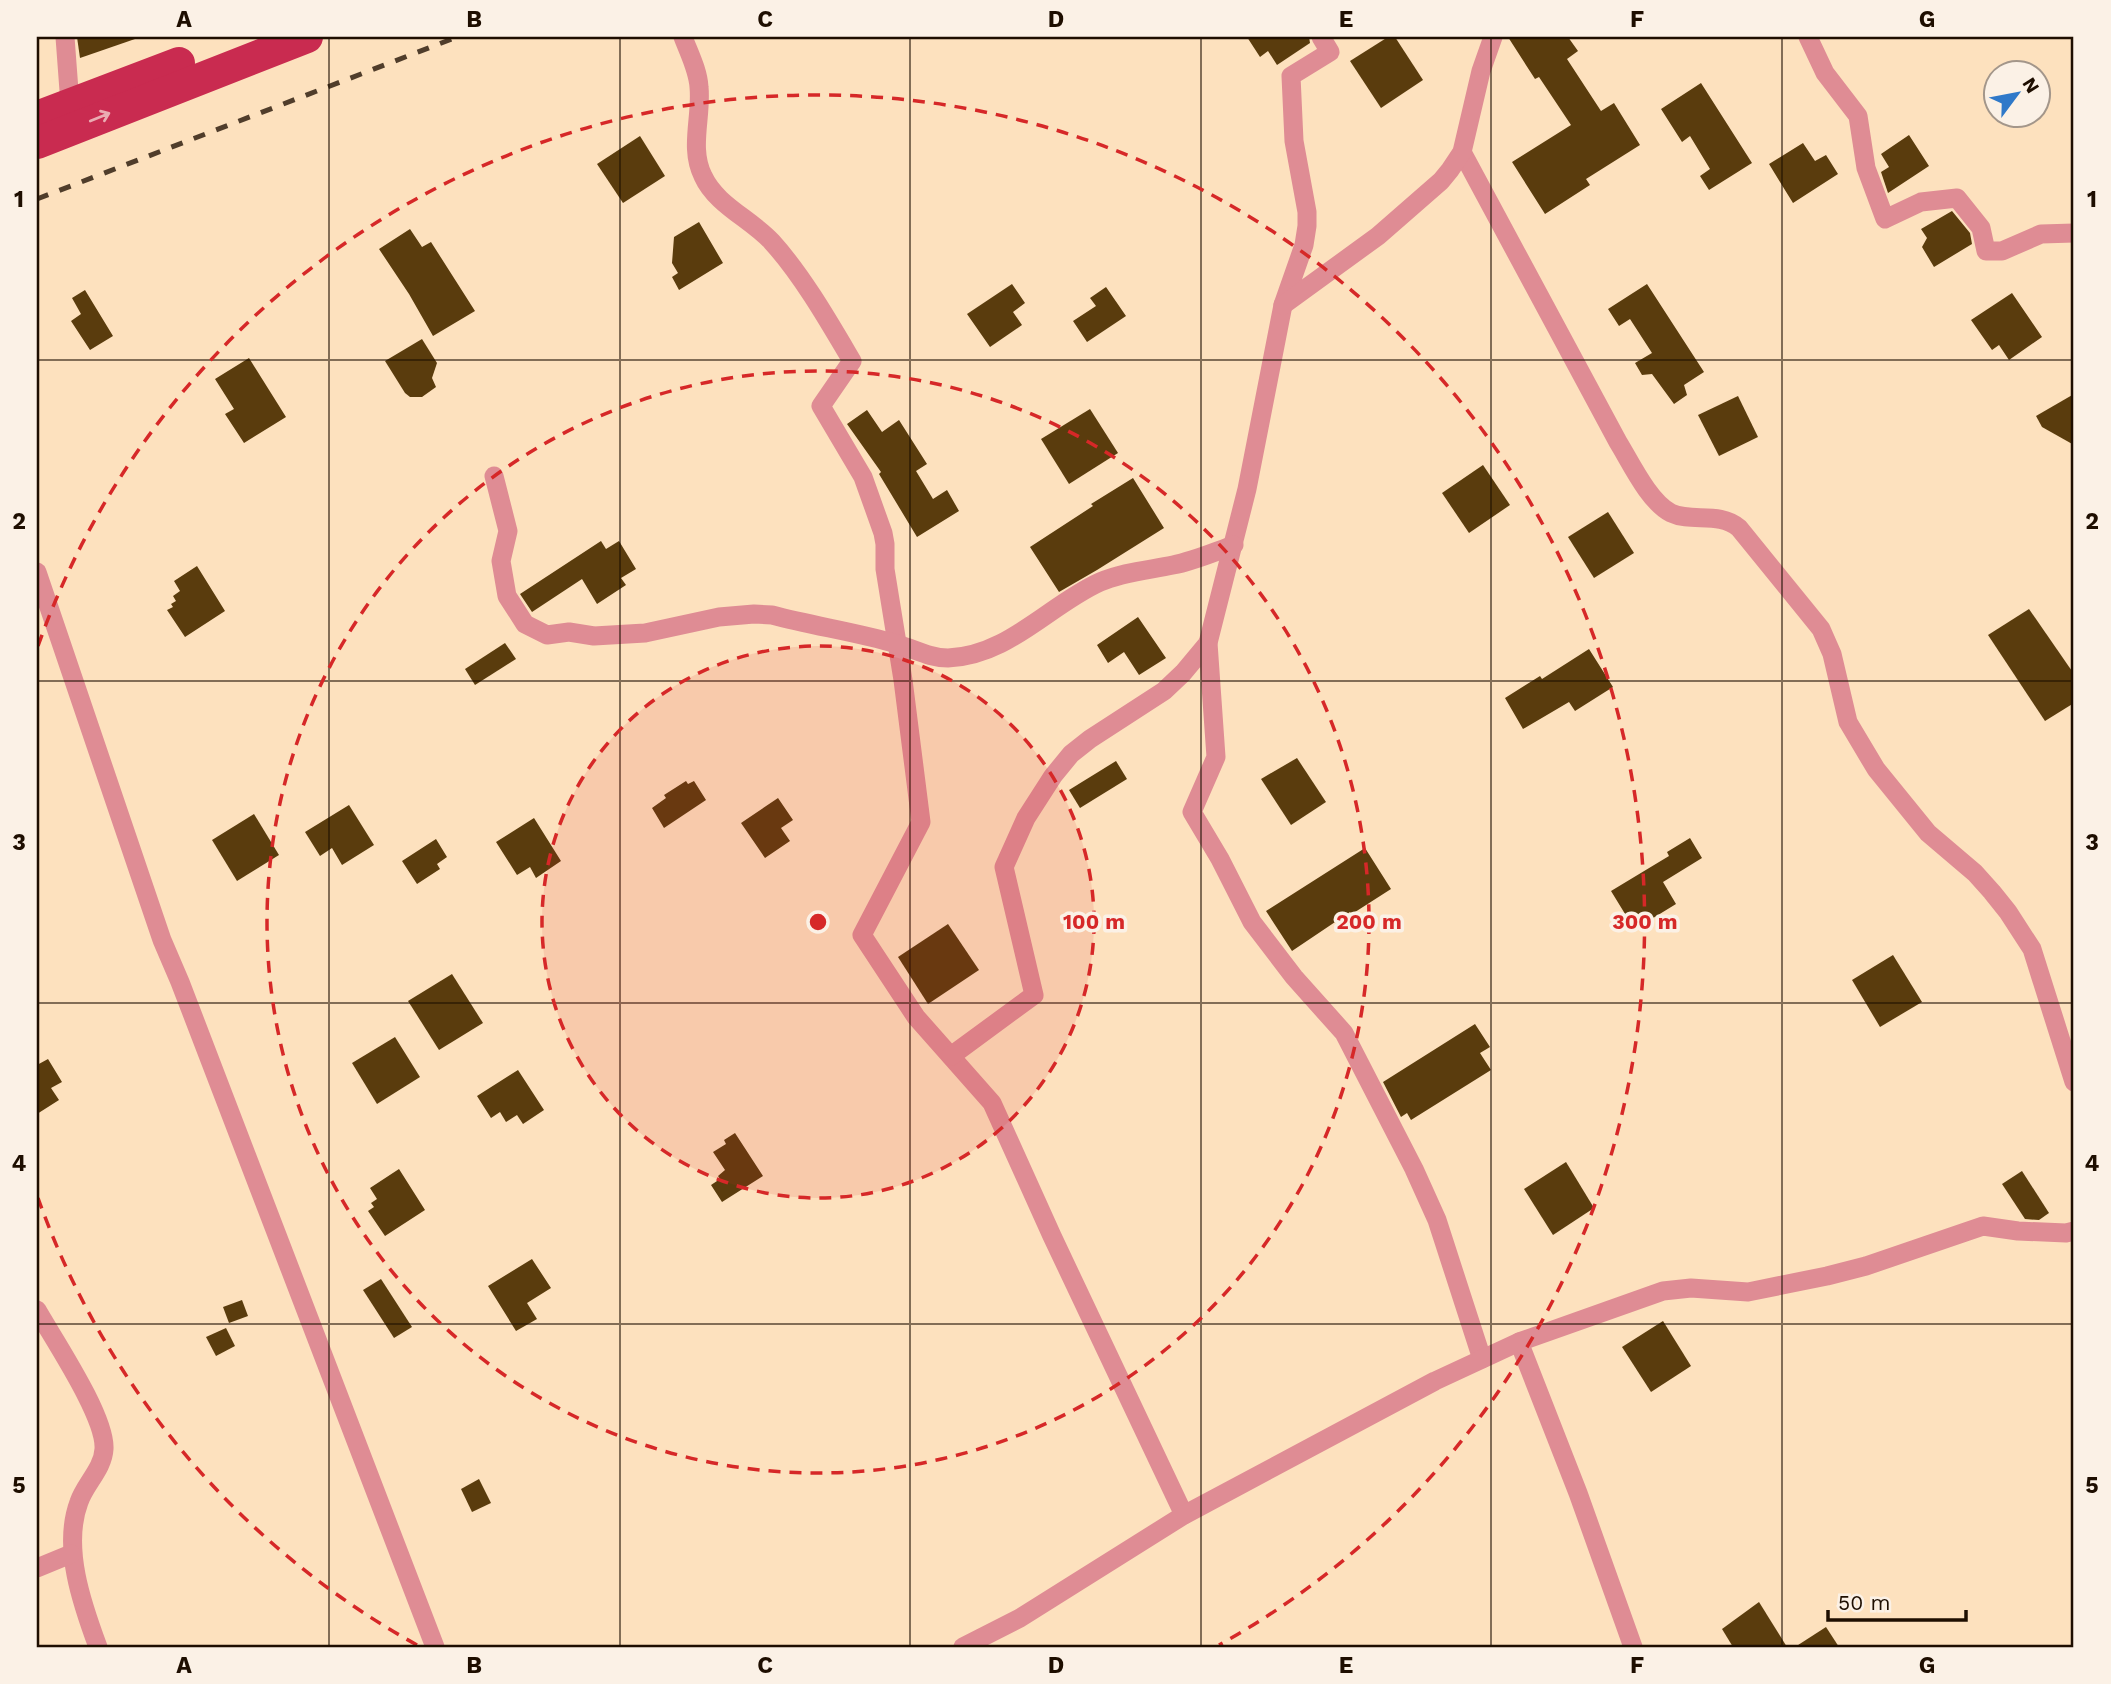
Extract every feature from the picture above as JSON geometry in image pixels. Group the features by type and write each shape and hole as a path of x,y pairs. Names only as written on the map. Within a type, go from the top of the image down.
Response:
{"main road":[{"path":"37,117 249,37"},
{"path":"37,143 307,37"}],"street":[{"path":"65,37 69,104"},
{"path":"682,37 699,85 700,111 696,142 701,174 708,186 766,235 780,251 852,361 821,406 863,477 883,533 889,598 898,644 921,822 862,935 916,1017 992,1103 1184,1515"},
{"path":"1321,37 1331,52 1291,76 1294,141 1307,212 1307,226 1304,245 1283,305 1247,489 1208,643 1216,757 1192,812 1252,922 1294,977 1344,1033 1414,1169 1437,1220 1482,1359"},
{"path":"1283,305 1378,236 1441,181 1462,152 1481,71 1493,37"},
{"path":"1808,37 1825,73 1858,116 1866,168 1885,219 1921,202 1957,198 1981,228 1986,251 2002,251 2041,234 2074,233"},
{"path":"1462,152 1618,442 1645,485 1663,508 1672,513 1727,521 1739,528 1821,629 1832,654 1848,722 1876,769 1928,834 1975,873 2008,912 2032,949 2074,1082"},
{"path":"494,476 508,531 501,561 507,596 525,624 547,635 569,632 594,636 645,633 719,617 772,615 898,644 930,656 949,658 976,653 1017,635 1079,593 1102,581 1199,558 1234,545"},
{"path":"37,572 162,940 435,1647"},
{"path":"951,1056 1034,995 1004,867 1027,818 1052,776 1071,754 1090,739 1164,691 1184,673 1208,643"},
{"path":"963,1647 1020,1618 1184,1515 1435,1381 1519,1342 1663,1291 1691,1288 1748,1292 1827,1276 1983,1226 2018,1231 2074,1231"},
{"path":"37,1310 87,1395 103,1438 104,1450 99,1467 82,1493 75,1512 71,1553 98,1647"},
{"path":"1519,1342 1578,1493 1633,1647"},
{"path":"37,1568 71,1553"}],"building":[{"path":"77,37 135,37 135,39 80,58"},
{"path":"1247,37 1309,37 1310,43 1277,65 1268,51 1260,57"},
{"path":"1388,37 1395,37 1423,80 1381,108 1350,61"},
{"path":"1508,37 1568,37 1578,51 1567,59 1601,111 1614,103 1640,145 1586,179 1590,185 1545,214 1512,162 1571,125 1539,77 1535,79"},
{"path":"1701,83 1752,163 1709,190 1700,176 1710,169 1690,136 1682,142 1661,109"},
{"path":"1909,135 1929,166 1888,193 1881,172 1889,167 1881,154"},
{"path":"640,136 665,176 623,203 597,164"},
{"path":"1803,143 1815,161 1826,155 1838,174 1793,203 1769,164"},
{"path":"1952,211 1970,233 1972,244 1934,267 1922,247 1927,238 1921,229"},
{"path":"699,222 723,263 679,290 672,277 678,273 672,263 674,237"},
{"path":"410,229 422,247 431,242 475,311 433,336 379,249"},
{"path":"1012,284 1025,303 1013,312 1022,325 990,347 967,314"},
{"path":"1647,284 1704,372 1684,385 1687,395 1674,404 1652,374 1642,375 1635,363 1652,353 1630,319 1619,326 1608,309"},
{"path":"1106,287 1126,316 1087,342 1073,321 1096,306 1090,298"},
{"path":"85,290 113,336 90,350 71,321 81,314 72,298"},
{"path":"2012,293 2042,337 2009,360 1999,345 1992,350 1971,320"},
{"path":"422,339 437,363 432,378 436,387 422,397 410,397 385,361"},
{"path":"249,358 286,417 244,443 225,414 234,409 215,379"},
{"path":"2074,394 2074,445 2042,427 2036,416"},
{"path":"1738,396 1758,437 1719,456 1698,415"},
{"path":"1090,409 1118,453 1069,484 1041,439"},
{"path":"867,410 882,432 899,420 927,464 916,471 933,499 947,490 959,511 917,537 879,474 881,472 847,424"},
{"path":"1483,465 1510,505 1469,533 1442,493"},
{"path":"1133,478 1164,528 1059,592 1030,547"},
{"path":"1608,512 1634,553 1594,578 1568,537"},
{"path":"601,541 606,549 619,541 636,569 621,578 626,585 597,604 582,579 532,612 520,594"},
{"path":"197,566 225,611 185,637 167,610 173,607 171,604 176,601 173,596 180,591 174,581"},
{"path":"2029,609 2074,674 2074,703 2045,721 1988,635"},
{"path":"1138,617 1166,658 1139,675 1124,652 1108,663 1097,645"},
{"path":"505,643 516,659 475,685 465,669"},
{"path":"1589,649 1613,687 1575,711 1569,702 1523,729 1505,698 1540,676 1542,679"},
{"path":"1297,758 1326,802 1291,825 1261,779"},
{"path":"1116,761 1127,779 1080,808 1069,790"},
{"path":"686,781 688,784 694,781 706,800 664,828 652,808 666,798 664,795"},
{"path":"778,798 793,820 781,828 790,841 765,858 741,823"},
{"path":"349,805 374,845 342,865 332,848 320,856 305,832"},
{"path":"254,814 279,855 237,881 212,840"},
{"path":"534,818 561,861 536,878 530,867 517,875 496,842"},
{"path":"1690,838 1702,858 1663,882 1676,904 1645,923 1640,915 1630,922 1611,891 1669,856 1667,852"},
{"path":"436,839 447,857 437,864 440,869 417,884 402,861"},
{"path":"1365,848 1391,889 1352,914 1350,912 1292,951 1266,911"},
{"path":"948,924 979,970 928,1004 898,957"},
{"path":"1893,955 1922,1002 1880,1027 1852,980"},
{"path":"452,974 483,1023 439,1050 408,1001"},
{"path":"1475,1024 1490,1047 1480,1053 1491,1070 1411,1120 1407,1113 1401,1117 1383,1082"},
{"path":"395,1037 420,1077 377,1104 352,1063"},
{"path":"48,1059 62,1082 51,1088 59,1100 37,1114 37,1065"},
{"path":"518,1070 544,1110 523,1124 517,1115 506,1122 500,1112 491,1118 477,1096"},
{"path":"735,1133 763,1176 722,1202 711,1185 720,1179 718,1176 725,1170 713,1152 726,1144 724,1140"},
{"path":"1566,1162 1594,1208 1553,1235 1524,1189"},
{"path":"399,1169 425,1210 385,1236 368,1211 374,1207 371,1203 377,1199 370,1188"},
{"path":"2022,1171 2049,1213 2039,1220 2025,1219 2002,1184"},
{"path":"532,1259 551,1288 527,1303 537,1319 516,1331 488,1286"},
{"path":"381,1279 412,1327 394,1338 363,1290"},
{"path":"242,1300 248,1316 229,1323 223,1307"},
{"path":"1663,1321 1691,1366 1651,1392 1622,1347"},
{"path":"226,1328 235,1346 216,1356 206,1337"},
{"path":"479,1479 491,1503 472,1512 461,1489"},
{"path":"1759,1602 1787,1647 1733,1647 1722,1629"},
{"path":"1826,1627 1839,1647 1795,1647"}],"railway":[{"path":"37,199 457,37"}]}
